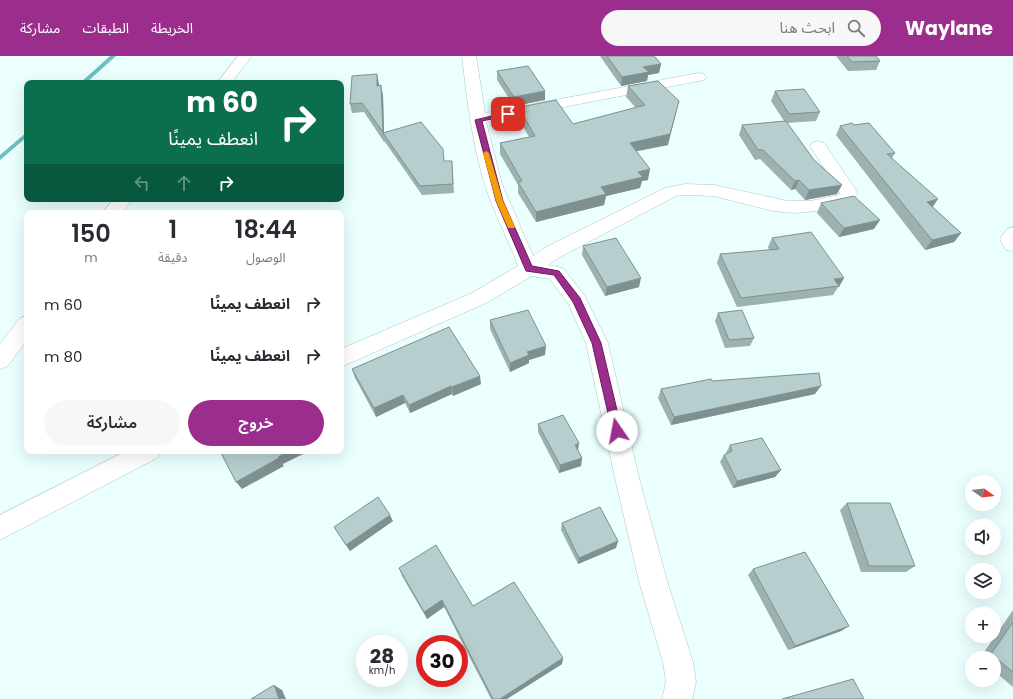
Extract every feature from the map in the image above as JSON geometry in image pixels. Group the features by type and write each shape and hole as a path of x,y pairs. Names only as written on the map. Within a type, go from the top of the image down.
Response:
{"street":[{"path":"226,80 245,56"},
{"path":"469,56 478,120 500,201 529,269"},
{"path":"478,120 699,77"},
{"path":"344,357 479,298 577,239 624,218 671,192 683,188 700,188 789,207 819,205 845,199 849,193 818,146"},
{"path":"114,210 121,202"},
{"path":"1013,233 1009,239 1013,245"},
{"path":"529,269 556,273 577,300 597,343 627,478 653,581 678,662 681,682 677,699"},
{"path":"0,360 24,328"},
{"path":"0,528 143,454"}],"building":[{"path":"607,56 654,56 661,64 643,67 649,72 622,77"},
{"path":"847,56 876,56 880,61 852,62"},
{"path":"528,66 545,91 514,97 497,71"},
{"path":"377,74 377,86 381,85 383,132 362,103 350,104 352,76"},
{"path":"658,81 679,101 670,134 630,143 650,169 638,172 643,177 601,187 606,194 536,212 518,182 522,181 500,143 535,136 520,110 523,110 521,107 556,100 573,124 645,105 628,86"},
{"path":"804,89 820,112 789,114 775,91"},
{"path":"786,121 814,160 842,185 809,190 799,180 795,181 763,150 758,150 742,125"},
{"path":"421,122 443,149 444,161 452,161 453,184 420,186 383,133"},
{"path":"852,123 854,125 869,123 895,153 887,154 938,199 927,202 961,233 932,240 840,126"},
{"path":"854,196 880,220 844,228 821,203"},
{"path":"811,232 844,278 834,279 839,286 741,298 720,254 779,249 772,238"},
{"path":"616,238 641,278 607,287 583,246"},
{"path":"528,310 546,346 527,352 529,355 510,363 490,320"},
{"path":"742,310 754,338 729,340 718,313"},
{"path":"449,327 480,376 452,387 451,386 409,405 403,395 374,408 352,369"},
{"path":"819,373 821,386 674,417 661,389 711,379 712,381"},
{"path":"563,415 579,443 575,445 582,458 560,465 538,424"},
{"path":"762,438 781,470 737,481 724,455 732,451 730,445"},
{"path":"222,454 284,454 278,457 279,458 236,482"},
{"path":"378,497 390,515 346,545 334,527"},
{"path":"847,503 890,503 915,566 869,566"},
{"path":"600,507 618,541 579,558 562,523"},
{"path":"436,545 473,606 514,582 563,658 500,699 493,699 468,650 468,635 460,635 442,600 424,612 399,568"},
{"path":"805,552 849,626 795,646 753,569"},
{"path":"1013,622 1013,672 1001,662 1001,651 993,651 999,643 1001,643 1001,639"},
{"path":"853,679 864,699 782,699"},
{"path":"274,685 279,699 251,699"}],"waterway":[{"path":"86,80 113,56"},
{"path":"0,158 24,137"}],"slow traffic":[{"path":"486,153 500,201 511,227"}],"route":[{"path":"508,114 478,120 487,158 500,201 529,269 546,270 556,273 577,300 597,343 617,431"}]}
